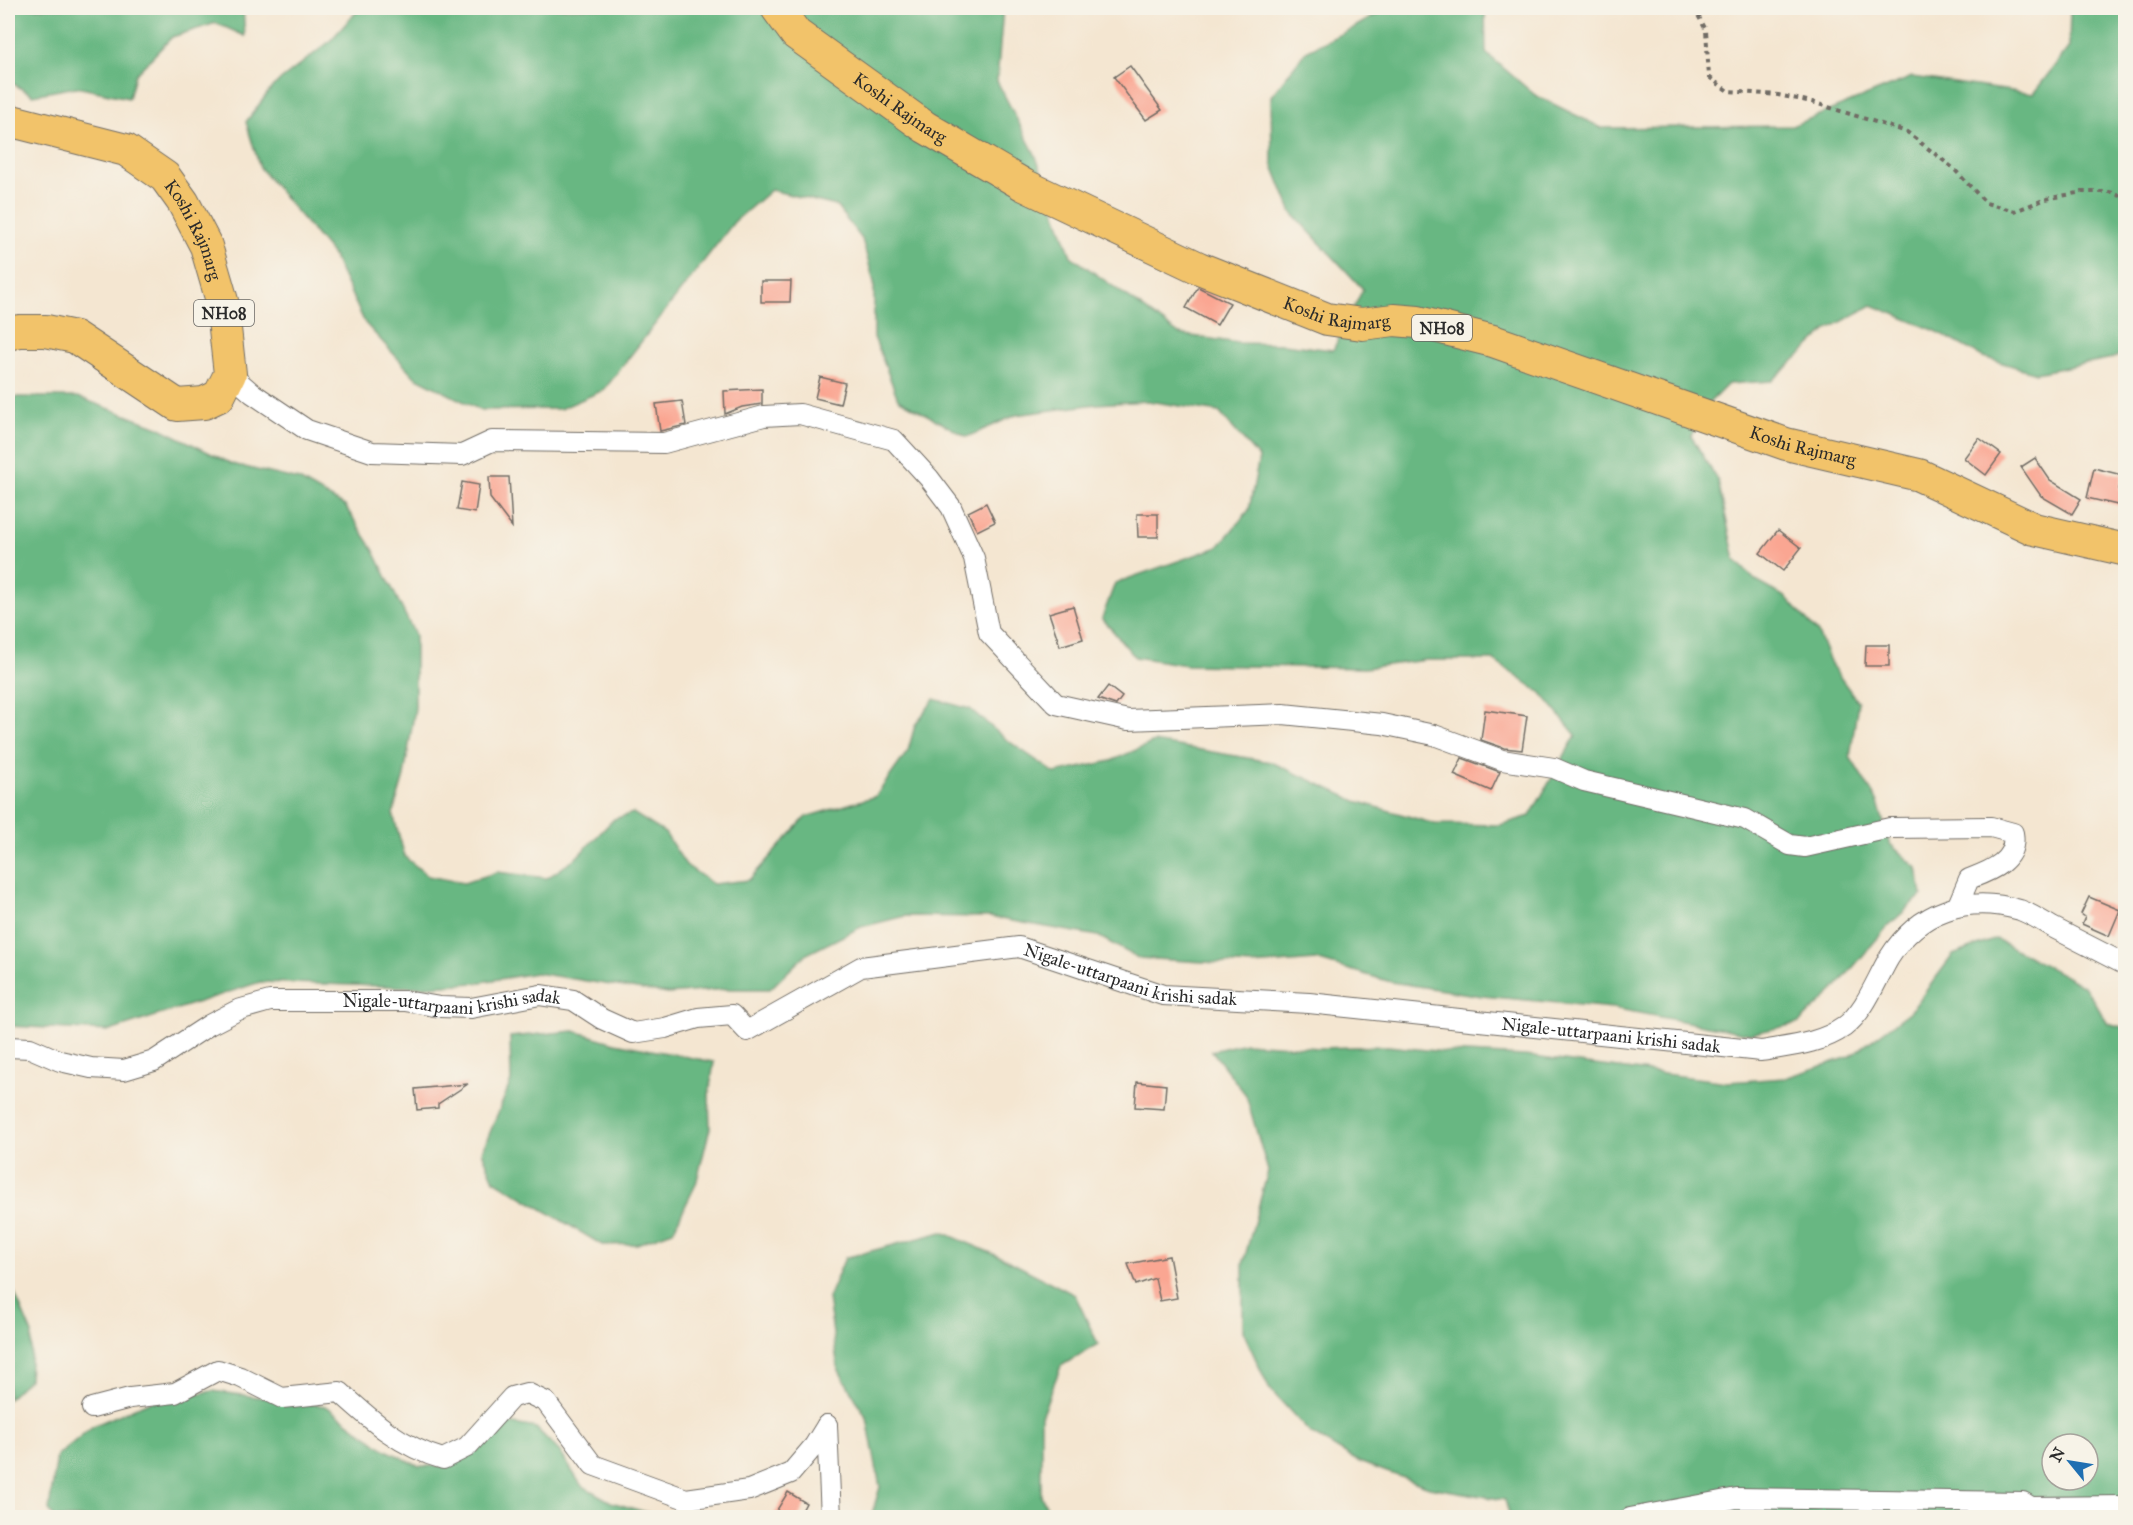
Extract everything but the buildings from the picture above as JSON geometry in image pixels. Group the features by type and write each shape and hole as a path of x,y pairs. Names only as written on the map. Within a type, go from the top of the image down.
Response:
{"main road":[{"name":"Koshi Rajmarg","path":"777,8 796,34 925,127 1024,185 1199,268 1327,319 1362,324 1394,320 1418,322 1494,341 1786,444 1919,475 2034,529 2126,550"},
{"name":"Koshi Rajmarg","path":"8,120 126,150 165,177 183,202 206,246 222,301 230,374"},
{"path":"8,334 19,331 46,331 75,337 177,405 204,403 219,396 230,374"}],"street":[{"path":"230,374 252,393 307,430 372,452 462,455 492,441 664,443 764,416 800,414 894,440 929,478 951,507 974,558 989,633 1056,704 1128,720 1283,714 1382,724 1434,735 1502,760 1554,768 1584,782 1745,819 1790,845 1805,847 1890,828 1991,827 2013,833 2015,842 2004,863 1995,870 1969,879 1958,905"},
{"name":"Nigale-uttarpaani krishi sadak","path":"8,1047 30,1048 60,1061 90,1068 124,1070 154,1060 238,1010 270,1001 405,1001 440,1007 471,1008 540,994 573,1000 602,1019 633,1032 665,1028 698,1018 732,1015 747,1031 861,967 1019,947 1163,995 1309,1003 1761,1051 1814,1042 1844,1026 1865,1004 1890,957 1912,931 1935,915 1958,905 1984,903 2021,911 2126,965"},
{"path":"92,1408 130,1398 175,1393 218,1370 240,1377 282,1398 340,1392 380,1428 420,1452 443,1459 466,1447 512,1397 527,1393 546,1402 593,1465 686,1499 749,1490 791,1473 814,1446 827,1425 831,1518"},
{"path":"1630,1518 1737,1498 2023,1502 2031,1507 2126,1506"}],"path":[{"path":"1694,8 1706,30 1709,78 1728,91 1778,95 1812,102 1907,132 1953,168 1986,203 2015,211 2046,199 2082,192 2110,192 2126,198"}],"green space":[{"path":"8,8 243,8 245,36 216,23 172,37 135,75 129,98 76,87 33,95 8,81"},
{"path":"360,8 1003,8 997,81 1035,154 1071,256 1179,334 1238,343 1283,344 1333,350 1363,289 1292,213 1272,163 1271,96 1306,51 1388,8 1485,8 1486,53 1535,95 1602,128 1792,126 1912,77 2033,94 2069,47 2070,8 2125,8 2125,353 2113,358 2036,373 1983,357 1936,331 1872,305 1828,329 1772,381 1728,384 1710,402 1691,436 1718,481 1735,560 1756,581 1787,598 1818,633 1832,666 1858,702 1850,757 1878,802 1889,843 1917,868 1922,895 1887,927 1833,991 1799,1023 1750,1034 1613,1008 1482,996 1391,982 1316,960 1252,965 1138,958 1098,936 989,917 905,916 861,927 805,955 770,989 726,989 668,994 536,973 475,983 412,987 260,982 110,1031 8,1026 8,397 78,397 158,427 232,464 299,480 345,506 372,547 415,635 415,708 404,776 393,814 405,857 428,876 464,883 497,872 547,878 575,859 614,819 633,813 665,833 686,865 713,884 749,880 806,817 876,796 908,751 915,725 934,699 970,709 1007,740 1055,773 1111,761 1154,742 1271,762 1356,801 1435,824 1500,825 1530,816 1576,735 1541,693 1493,660 1426,660 1365,668 1187,665 1135,657 1102,618 1115,583 1218,547 1249,510 1259,458 1219,412 1148,401 1096,404 1016,415 967,437 898,399 874,337 874,282 862,239 836,206 771,190 734,222 604,390 560,409 480,410 415,377 365,323 332,254 260,168 246,122 273,86 329,42"},
{"path":"1996,939 2084,986 2108,1023 2125,1028 2125,1517 1510,1517 1505,1500 1429,1487 1359,1462 1310,1433 1269,1388 1243,1331 1243,1264 1268,1171 1246,1095 1212,1051 1245,1043 1320,1048 1388,1046 1525,1056 1727,1082 1785,1078 1849,1057 1911,1011 1953,955"},
{"path":"574,1031 615,1043 714,1062 709,1095 710,1128 696,1184 673,1231 637,1244 602,1245 494,1180 482,1152 511,1081 510,1037"},
{"path":"942,1232 1005,1259 1075,1295 1098,1344 1061,1366 1041,1416 1041,1496 1052,1517 871,1517 880,1487 867,1418 838,1369 828,1298 845,1258"},
{"path":"8,1278 32,1334 29,1379 8,1399"},
{"path":"213,1391 326,1406 386,1450 419,1466 439,1466 503,1422 536,1428 560,1452 581,1485 611,1502 662,1517 54,1518 49,1509 57,1456 93,1426 151,1401"}]}
